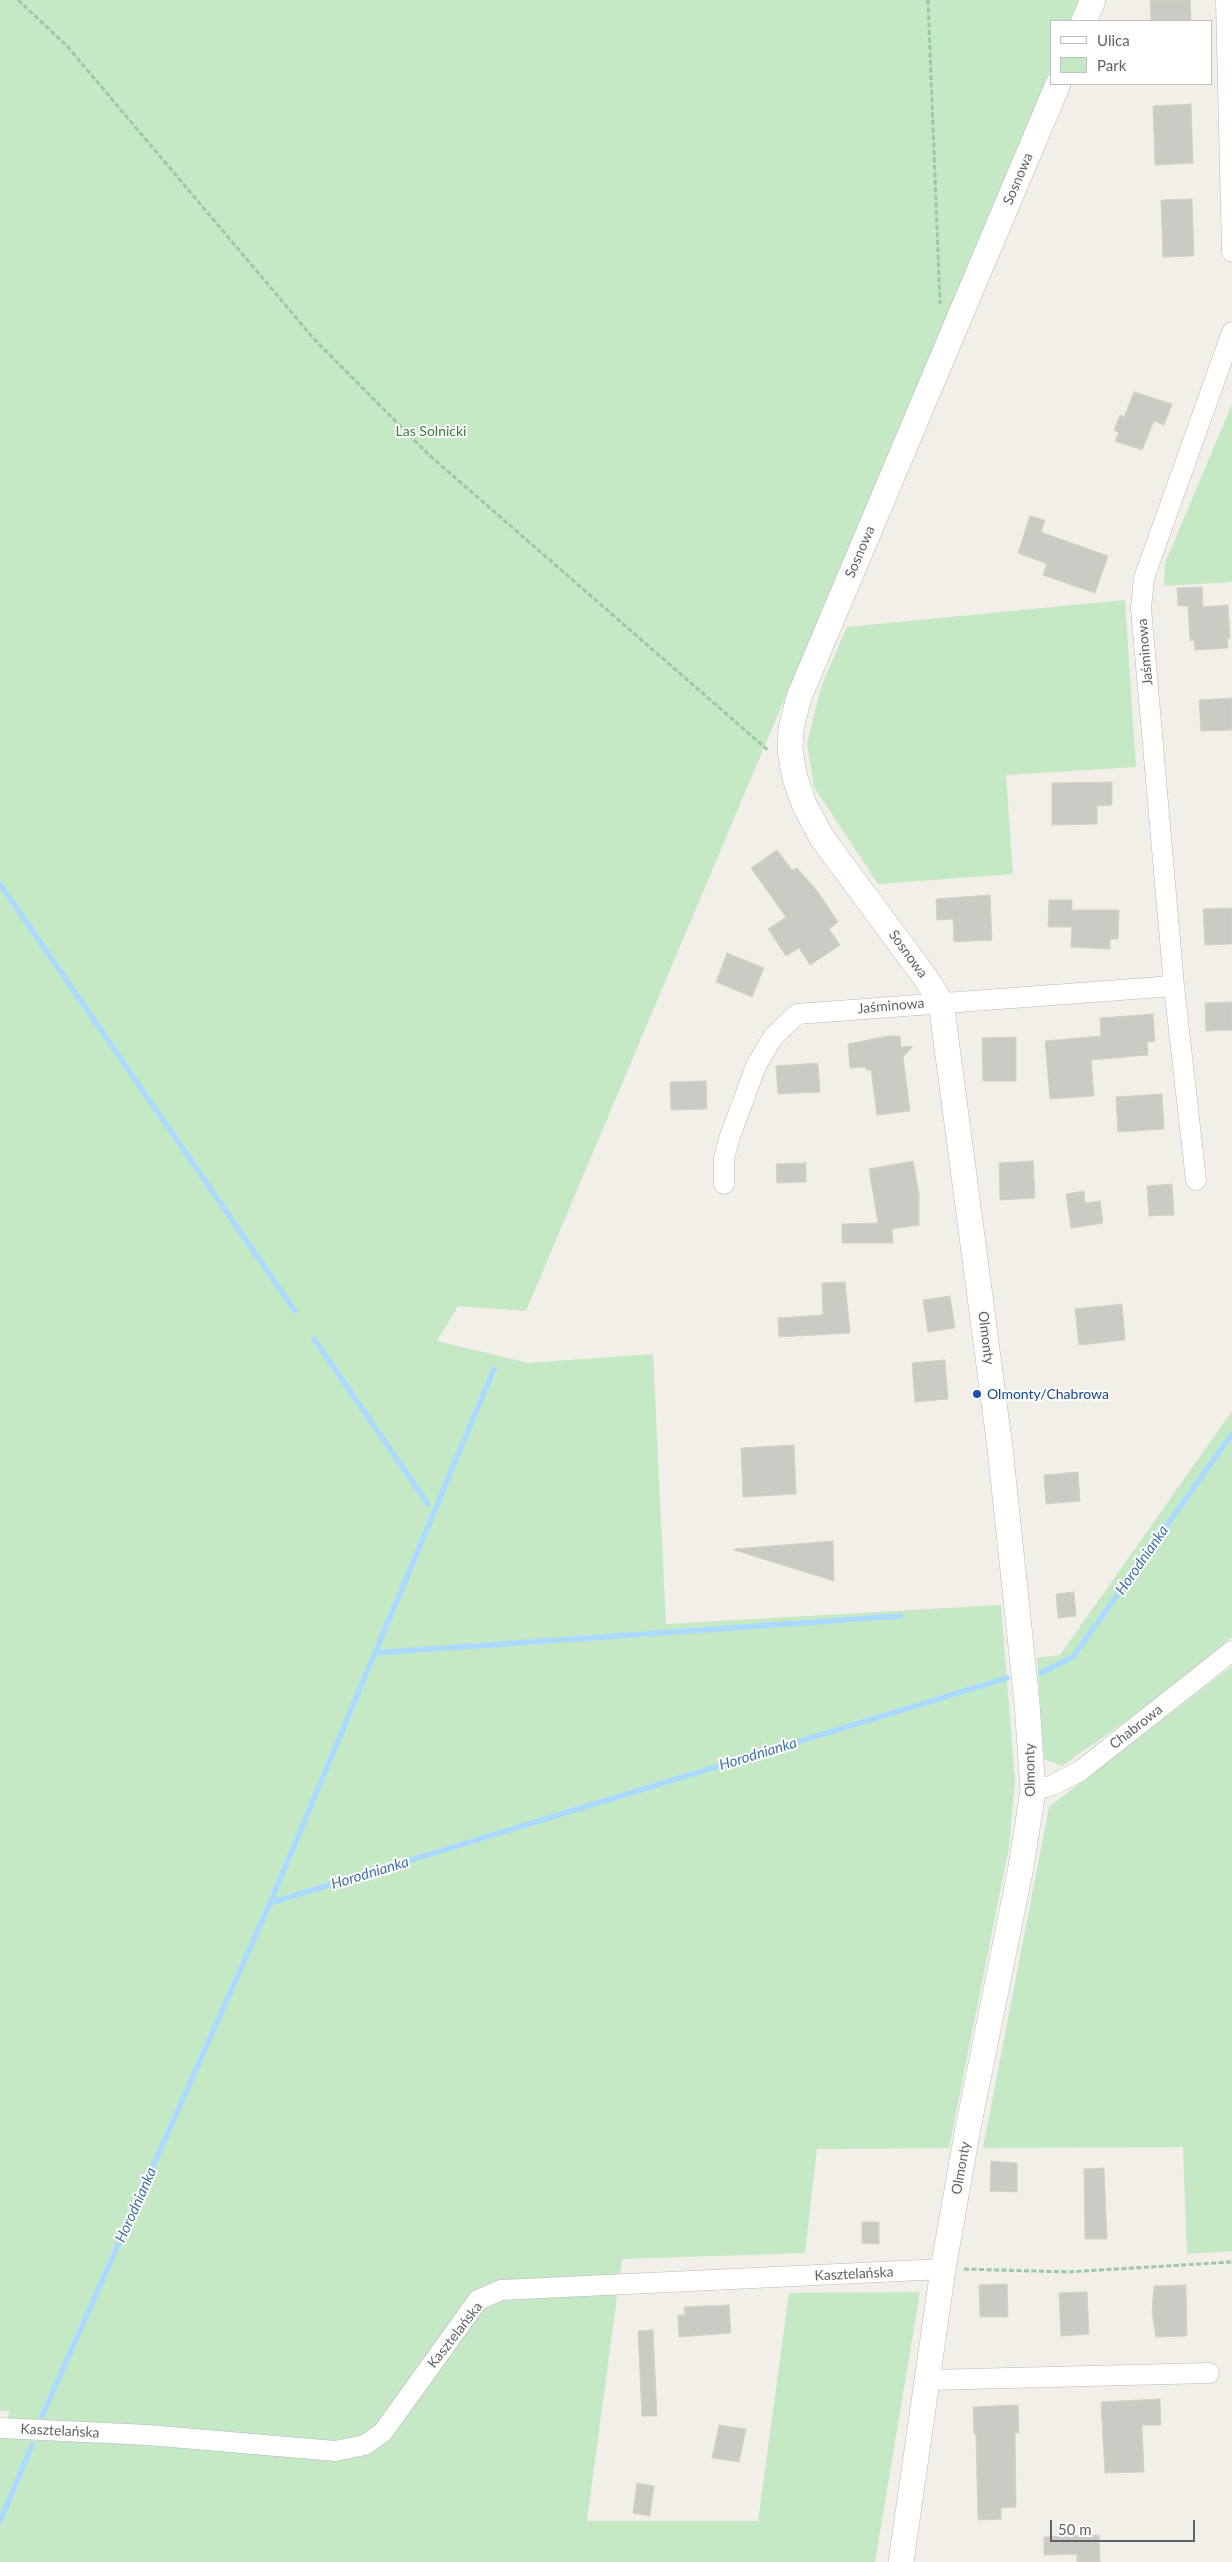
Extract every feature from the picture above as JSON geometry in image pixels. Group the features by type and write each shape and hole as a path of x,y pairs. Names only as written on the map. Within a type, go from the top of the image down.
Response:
{"street":[{"path":"1084,20 1093,0"},
{"path":"1226,0 1232,252"},
{"name":"Sosnowa","path":"941,1002 925,977 822,838 804,804 795,778 790,750 791,729 799,697 1058,85"},
{"name":"Jaśminowa","path":"1196,1180 1174,986 1141,608 1144,578 1232,332"},
{"name":"Jaśminowa","path":"724,1184 724,1158 730,1136 756,1066 773,1037 797,1014 1174,986"},
{"name":"Olmonty","path":"900,2562 944,2269 968,2128 1021,1867 1033,1791 1027,1704 1000,1448 941,1002"},
{"name":"Chabrowa","path":"1033,1791 1053,1785 1080,1771 1232,1652"},
{"name":"Kasztelańska","path":"0,2428 148,2435 335,2451 365,2445 383,2432 478,2300 501,2290 944,2269"},
{"path":"928,2380 1209,2373"}],"path":[{"path":"18,0 66,46 314,339 428,454 769,751 790,750"},
{"path":"928,0 940,308"},
{"path":"944,2269 977,2268 1067,2272 1232,2262"}],"green space":[{"name":"Las Solnicki","path":"0,0 1079,0 1070,20 1050,20 1050,70 526,1311 458,1306 437,1341 528,1363 653,1354 666,1624 1001,1605 1015,1781 1009,1847 949,2148 817,2149 805,2253 622,2259 587,2521 758,2521 789,2293 920,2292 875,2562 0,2562 0,2438 10,2411 0,2411"},
{"path":"1232,404 1232,582 1164,586 1165,563"},
{"path":"1125,600 1136,767 1006,775 1013,874 878,884 814,787 807,743 821,687 847,627"},
{"path":"1232,1411 1232,1637 1147,1706 1062,1766 1044,1759 1037,1658 1060,1655"},
{"path":"1232,1666 1232,2251 1187,2254 1183,2147 983,2148 1049,1807"}],"building":[{"path":"1150,0 1190,0 1191,20 1151,20"},
{"path":"1191,104 1193,163 1155,165 1153,106"},
{"path":"1192,199 1194,256 1163,257 1161,200"},
{"path":"1134,392 1172,404 1164,425 1154,421 1142,450 1115,441 1119,433 1114,430 1120,415 1124,417"},
{"path":"1030,516 1045,520 1041,532 1108,556 1095,593 1043,575 1047,564 1018,553"},
{"path":"1202,587 1203,607 1228,605 1230,638 1227,638 1228,648 1195,650 1194,640 1190,641 1188,606 1178,606 1177,588"},
{"path":"1232,698 1232,730 1201,731 1199,700"},
{"path":"1112,782 1112,805 1097,806 1097,824 1052,825 1052,783"},
{"path":"777,850 792,870 797,868 818,892 838,922 829,929 840,945 810,965 799,948 786,956 768,929 786,917 751,868"},
{"path":"990,895 992,940 954,942 953,919 937,920 936,899"},
{"path":"1049,900 1072,900 1072,910 1119,910 1118,939 1110,939 1110,949 1071,947 1072,927 1048,927"},
{"path":"1232,908 1232,944 1205,945 1203,909"},
{"path":"727,953 764,968 752,997 716,982"},
{"path":"1232,1002 1232,1030 1206,1031 1205,1003"},
{"path":"1153,1014 1155,1041 1147,1042 1148,1055 1091,1060 1094,1096 1050,1099 1045,1041 1101,1036 1100,1018"},
{"path":"888,1036 900,1036 901,1047 913,1046 903,1057 910,1111 877,1115 871,1070 866,1070 865,1067 850,1068 848,1044"},
{"path":"1016,1037 1016,1081 983,1081 982,1038"},
{"path":"818,1063 820,1092 778,1094 776,1066"},
{"path":"706,1081 707,1109 671,1110 670,1082"},
{"path":"1162,1094 1164,1129 1118,1132 1116,1097"},
{"path":"913,1161 919,1194 919,1225 892,1229 893,1243 842,1243 842,1224 878,1223 869,1169"},
{"path":"1033,1161 1035,1198 1000,1200 999,1163"},
{"path":"806,1163 806,1182 777,1183 776,1164"},
{"path":"1172,1184 1174,1215 1149,1216 1147,1186"},
{"path":"1084,1191 1085,1203 1100,1201 1103,1223 1071,1228 1066,1194"},
{"path":"845,1282 850,1333 779,1337 778,1318 823,1315 822,1283"},
{"path":"950,1296 955,1328 928,1332 923,1300"},
{"path":"1122,1304 1125,1340 1079,1345 1075,1309"},
{"path":"945,1360 948,1399 915,1402 912,1363"},
{"path":"794,1445 796,1494 743,1497 741,1448"},
{"path":"1078,1472 1080,1501 1046,1504 1044,1475"},
{"path":"833,1541 834,1581 734,1550 734,1549"},
{"path":"1074,1592 1076,1616 1058,1618 1056,1594"},
{"path":"991,2161 1017,2163 1017,2192 990,2191"},
{"path":"1104,2168 1107,2239 1085,2239 1084,2169"},
{"path":"862,2222 879,2222 879,2244 862,2243"},
{"path":"1007,2284 1008,2317 980,2317 979,2285"},
{"path":"1186,2285 1187,2336 1156,2337 1152,2312 1154,2286"},
{"path":"1087,2292 1089,2334 1061,2336 1059,2293"},
{"path":"729,2305 731,2333 679,2337 678,2315 685,2315 684,2307"},
{"path":"653,2330 657,2416 642,2416 638,2331"},
{"path":"1160,2399 1161,2425 1142,2425 1144,2472 1105,2473 1101,2402"},
{"path":"1018,2405 1019,2433 1015,2433 1016,2507 1001,2508 1001,2519 978,2520 976,2434 974,2434 973,2407"},
{"path":"719,2425 746,2429 739,2462 712,2458"},
{"path":"637,2483 654,2486 650,2516 633,2513"},
{"path":"1099,2535 1100,2562 1077,2562 1077,2554 1044,2555 1044,2537"}],"waterway":[{"path":"0,884 295,1311"},
{"path":"314,1339 428,1504"},
{"path":"270,1903 494,1369"},
{"name":"Horodnianka","path":"1041,1673 1073,1657 1232,1434"},
{"path":"375,1653 901,1616"},
{"name":"Horodnianka","path":"42,2416 270,1903 1007,1678"},
{"name":"Horodnianka","path":"0,2521 32,2445"}],"place":[{"name":"Olmonty/Chabrowa","path":"977,1394"}]}
